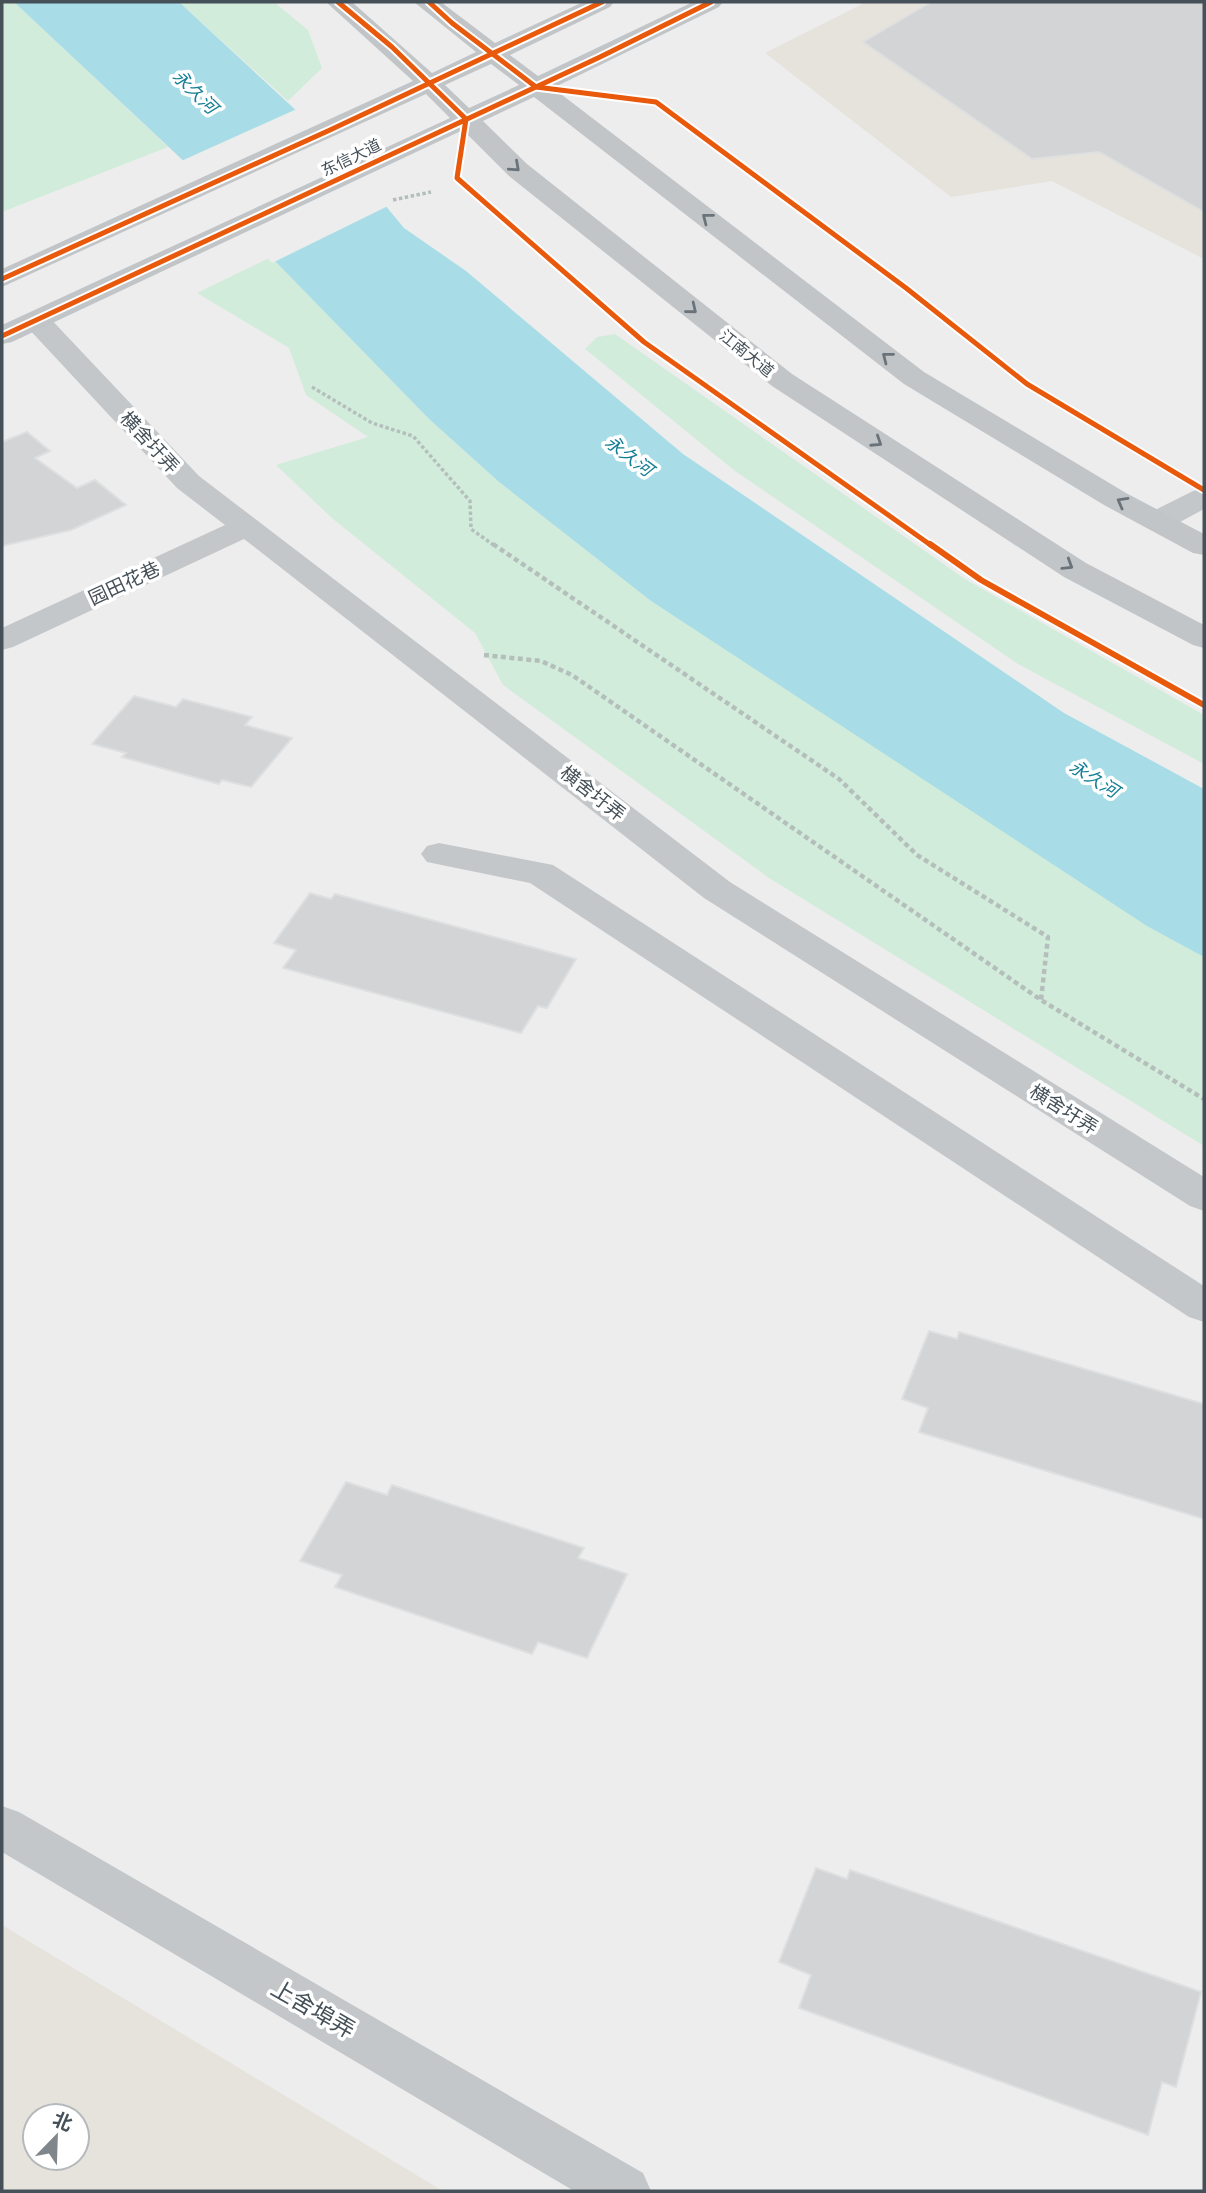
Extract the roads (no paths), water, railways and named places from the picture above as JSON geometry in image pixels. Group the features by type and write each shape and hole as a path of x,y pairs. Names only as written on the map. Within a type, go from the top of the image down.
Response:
{"main road":[{"name":"江南大道","path":"338,2 392,47 518,170 782,380 1075,570 1204,638"},
{"path":"426,2 915,378 1115,499 1204,546"},
{"name":"东信大道","path":"2,279 330,130 601,2"},
{"name":"东信大道","path":"2,335 230,231 711,2"}],"street":[{"name":"横舍圩弄","path":"37,321 188,482 717,890 1204,1196"},
{"path":"1158,521 1204,497"},
{"name":"园田花巷","path":"2,640 247,526"},
{"path":"439,854 540,873 1204,1306"},
{"name":"上舍埠弄","path":"2,1827 624,2191"}],"water":[{"name":"永久河","path":"14,2 179,2 340,151 404,228 466,271 683,454 1064,713 1204,789 1204,957 1147,926 651,601 499,482 429,419 271,257 190,167"}]}
